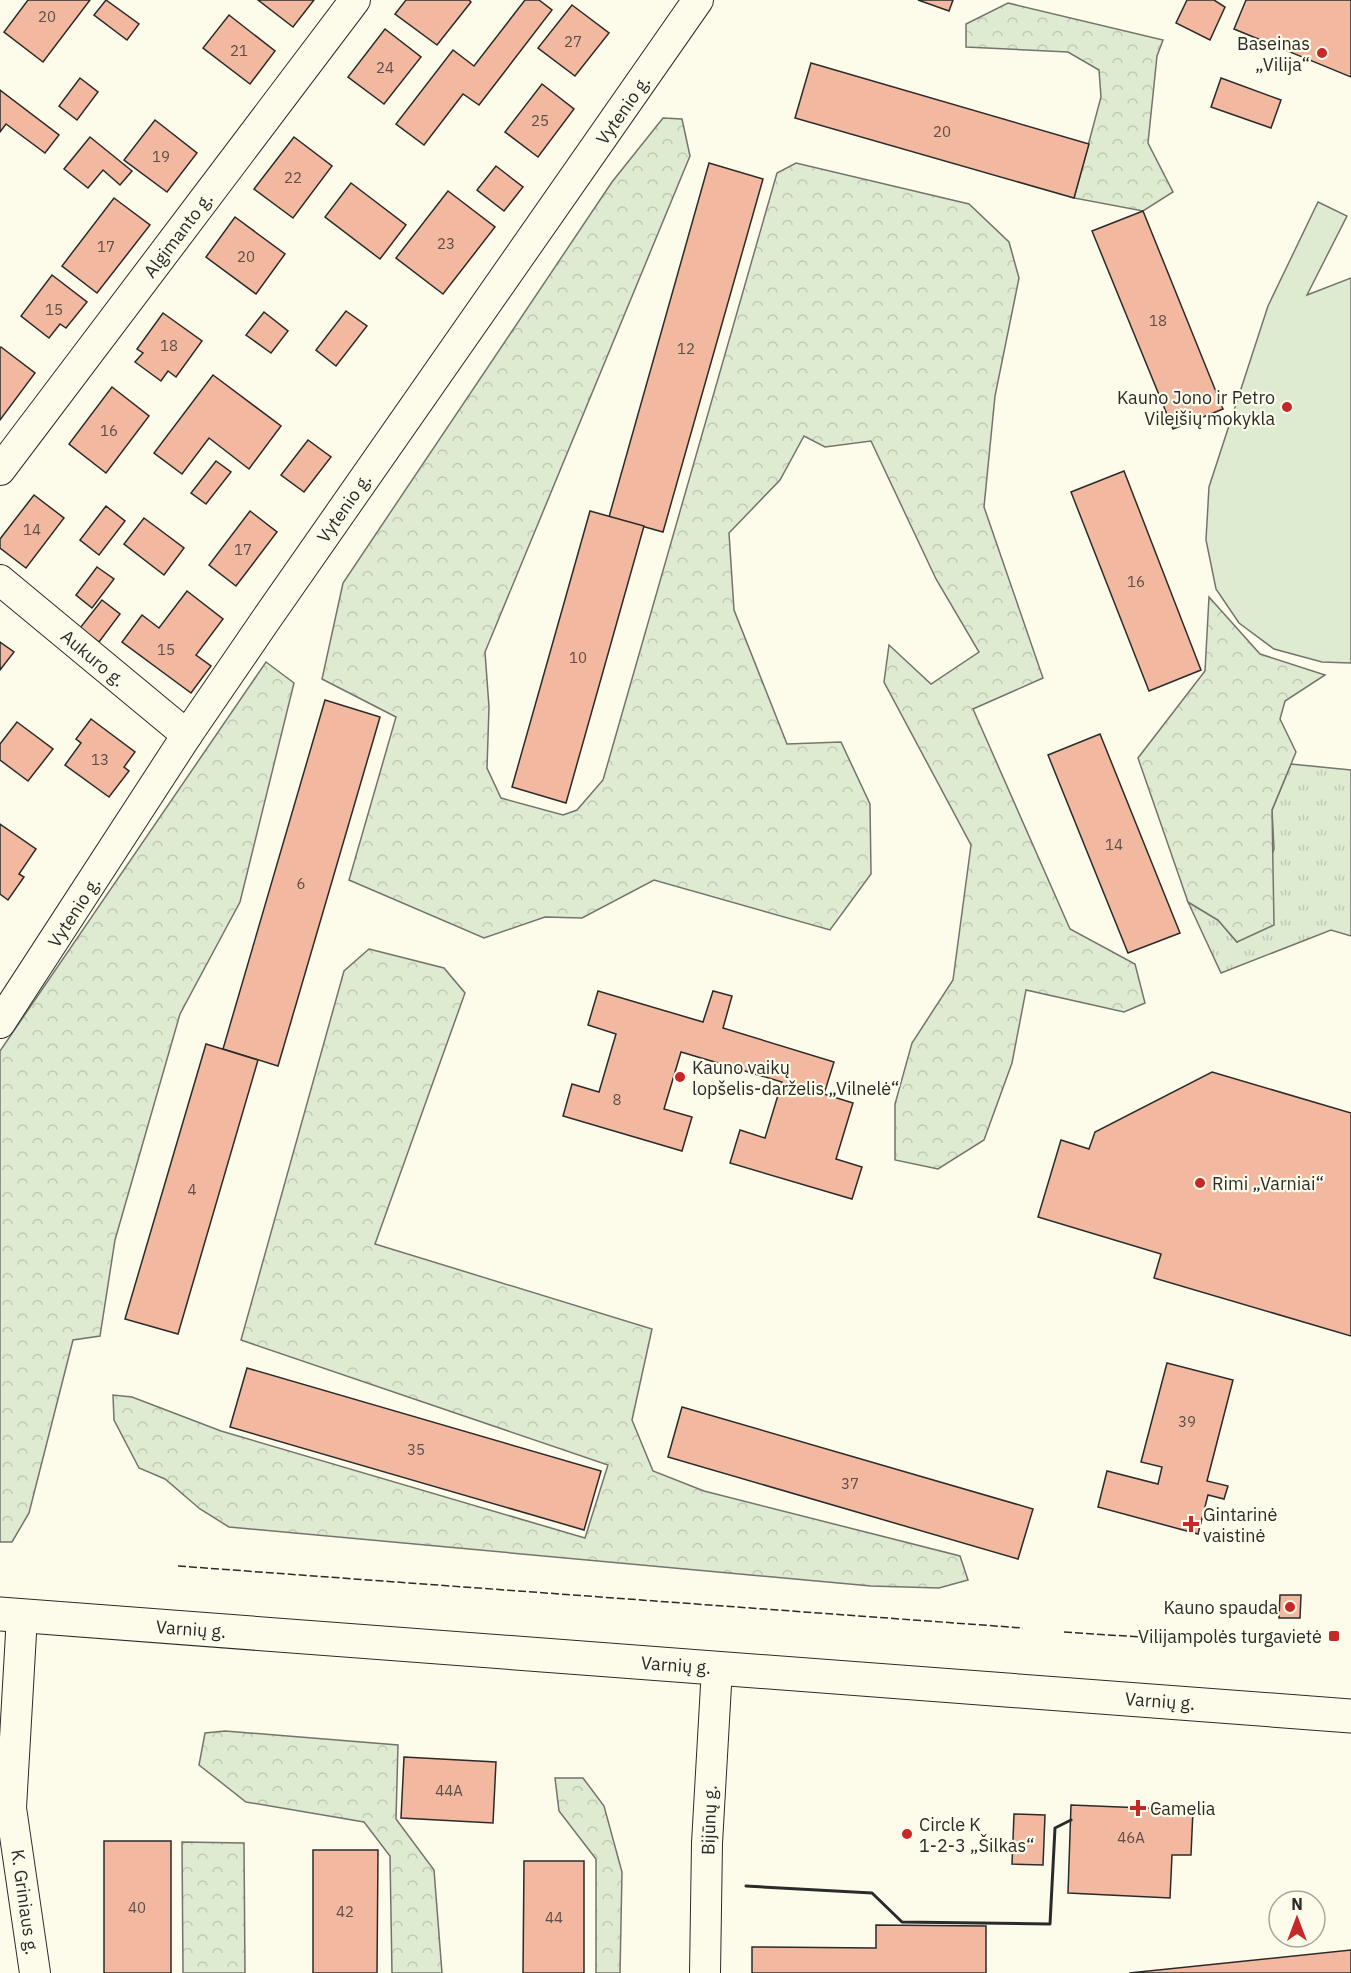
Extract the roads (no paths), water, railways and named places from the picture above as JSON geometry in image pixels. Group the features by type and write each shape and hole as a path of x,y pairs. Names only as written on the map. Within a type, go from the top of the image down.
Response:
{"main road":[{"name":"Varnių g.","path":"11,1615 1351,1716"}],"street":[{"name":"Algimanto g.","path":"0,470 355,0"},
{"name":"Vytenio g.","path":"0,1023 187,735 698,0"},
{"name":"Aukuro g.","path":"0,580 187,735"},
{"name":"K. Griniaus g.","path":"11,1615 11,1808 35,1973"},
{"name":"Bijūnų g.","path":"705,1973 707,1843 717,1668"}],"place":[{"name":"Baseinas „Vilija“","path":"1322,53"},
{"name":"Kauno Jono ir Petro Vileišių mokykla","path":"1287,407"},
{"name":"Kauno vaikų lopšelis-darželis „Vilnelė“","path":"680,1077"},
{"name":"Rimi „Varniai“","path":"1200,1183"},
{"name":"Gintarinė vaistinė","path":"1191,1524"},
{"name":"Kauno spauda","path":"1290,1607"},
{"name":"Vilijampolės turgavietė","path":"1334,1636"},
{"name":"Camelia","path":"1138,1808"},
{"name":"Circle K 1-2-3 „Šilkas“","path":"907,1834"}]}
